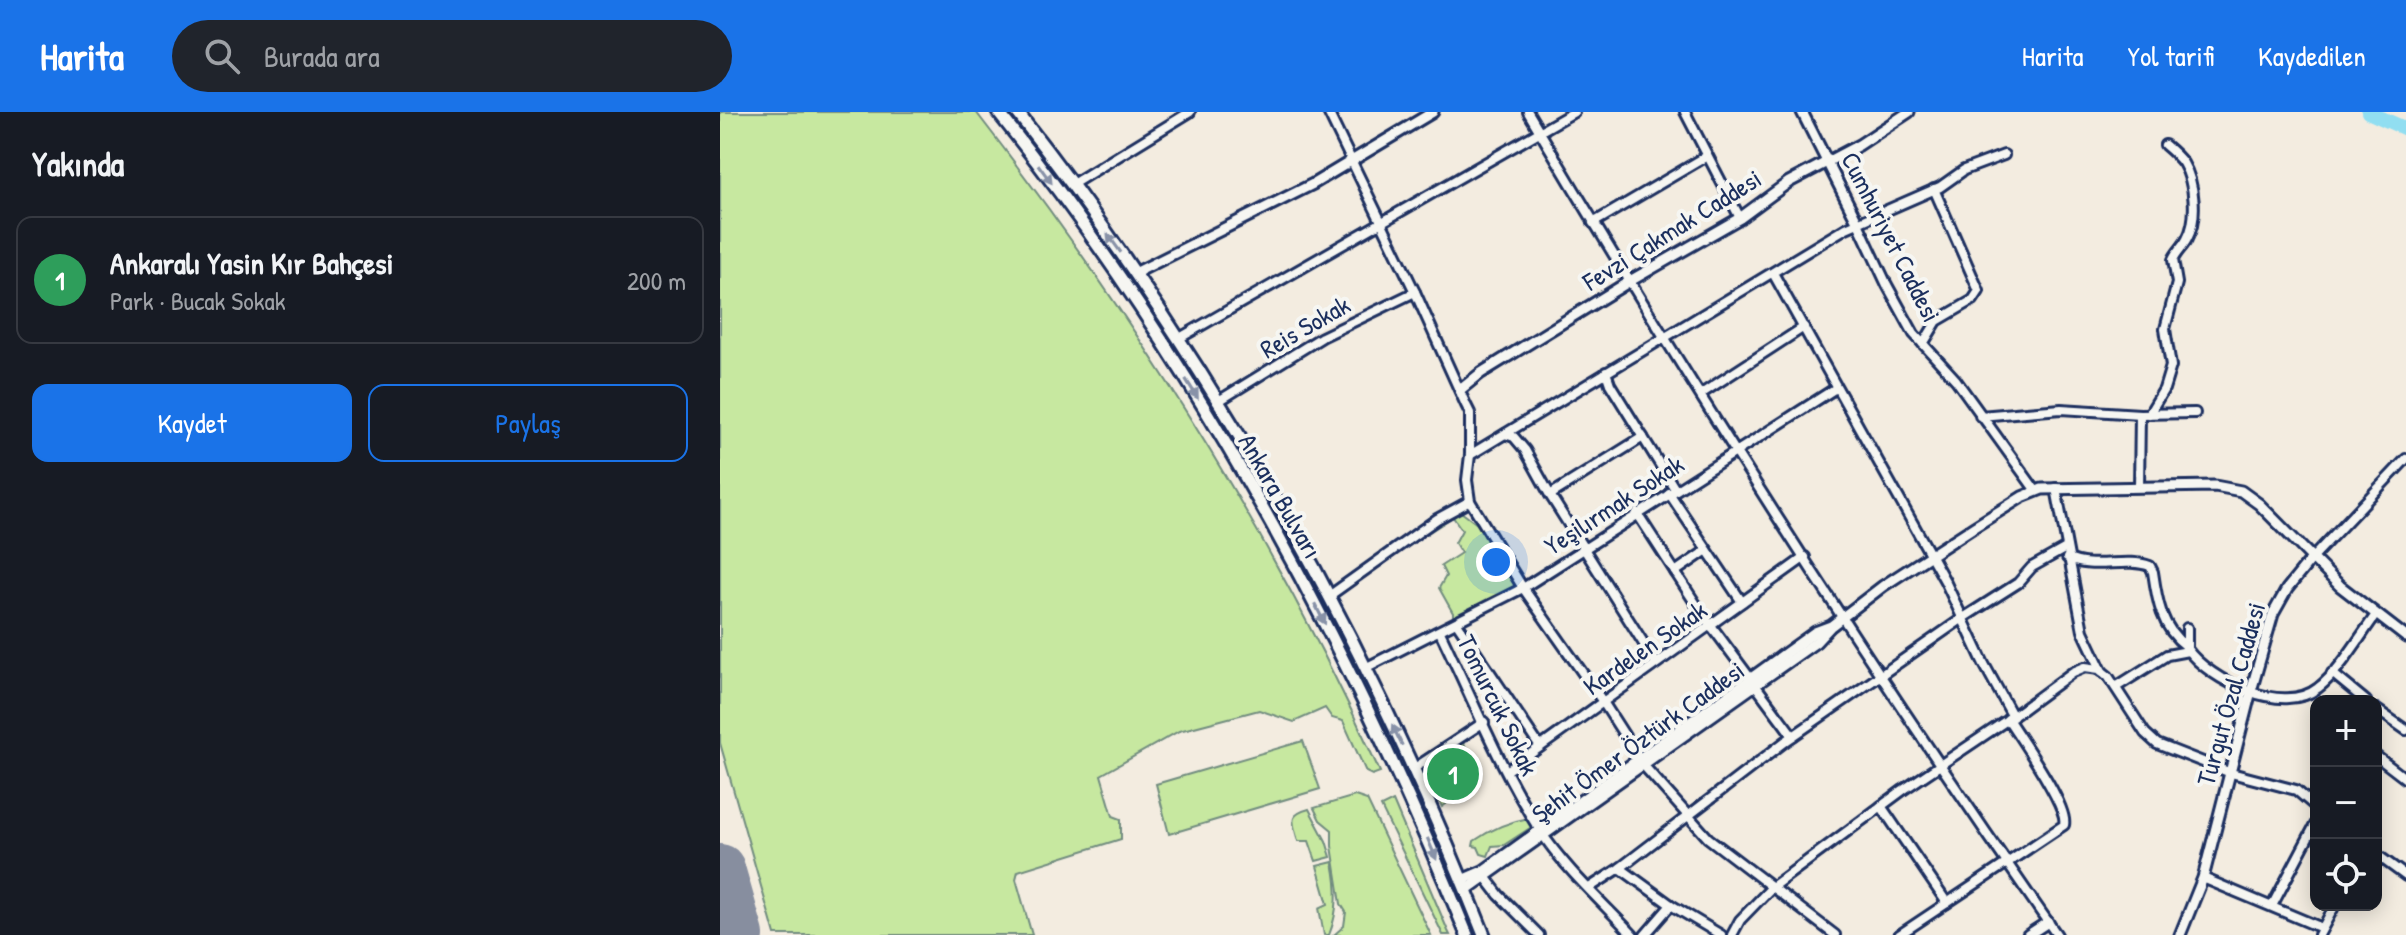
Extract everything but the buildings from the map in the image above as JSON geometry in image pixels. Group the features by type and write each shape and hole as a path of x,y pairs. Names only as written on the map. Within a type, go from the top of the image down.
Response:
{"main road":[{"name":"Ankara Bulvarı","path":"998,112 1122,281 1237,461 1347,666 1433,852 1467,935"},
{"name":"Ankara Bulvarı","path":"1017,112 1135,273 1271,491 1365,668 1413,769 1484,935"}],"street":[{"path":"1071,185 1190,112"},
{"path":"1328,112 1470,413 1467,480 1470,501 1523,588 1642,762 1687,817 1708,838 1835,935"},
{"path":"1135,273 1353,162 1433,112"},
{"path":"1528,112 1593,223 1805,557 2057,935"},
{"path":"1178,339 1574,112"},
{"path":"1685,112 1740,218"},
{"name":"Cumhuriyet Caddesi","path":"1802,112 1914,334 1956,380 2036,491"},
{"name":"Fevzi Çakmak Caddesi","path":"1460,390 1481,373 1630,281 1740,218 1789,182 1909,112"},
{"path":"2139,487 2144,414 2160,398 2171,366 2165,329 2177,283 2173,260 2189,236 2193,218 2193,197 2187,172 2165,145"},
{"path":"1470,455 1858,223 1934,189 1964,170 2004,155"},
{"path":"1593,223 1707,156"},
{"path":"1923,344 1937,321 1973,300 1979,291 1934,189"},
{"path":"1773,273 1931,555 2010,718 2052,788 2066,818 2062,828 1899,935"},
{"name":"Reis Sokak","path":"1217,402 1322,337 1415,292"},
{"path":"1701,394 1804,327"},
{"path":"1606,372 1672,491 1742,602"},
{"name":"Yeşilırmak Sokak","path":"1365,668 1523,588 1836,388"},
{"path":"1980,416 2061,409 2144,414 2195,413"},
{"path":"1505,434 1514,437 1525,450 1656,663"},
{"path":"1550,495 1643,437"},
{"name":"Turgut Özal Caddesi","path":"2180,935 2203,878 2251,691 2277,605 2313,557 2406,459"},
{"name":"Şehit Ömer Öztürk Caddesi","path":"1464,885 1753,682 1816,642 1831,626 1883,586 2036,491 2056,488 2215,486 2241,491 2259,504 2340,586 2406,637"},
{"path":"2056,488 2083,631 2102,671 2152,741 2172,752 2231,773 2296,790 2310,802"},
{"path":"1329,596 1412,536 1470,501"},
{"path":"1637,513 1712,626 1793,736"},
{"path":"1675,572 1707,550"},
{"path":"1589,888 1620,868 1793,736 2018,583 2032,567 2066,553"},
{"path":"2066,553 2078,562 2150,566 2161,612 2173,633 2203,666 2220,678 2251,691 2295,700 2315,691 2375,616"},
{"name":"Kardelen Sokak","path":"1508,770 1805,557"},
{"path":"1457,623 1540,747"},
{"path":"2187,628 2187,648"},
{"name":"Tomurcuk Sokak","path":"1440,632 1542,833 1633,935"},
{"path":"2116,687 2167,655 2187,648"},
{"path":"1732,935 1740,920 1772,887 1881,806 2073,672 2085,667 2102,671"},
{"path":"2332,673 2359,695"},
{"path":"2382,713 2406,730"},
{"path":"1413,769 1484,722"},
{"path":"2382,761 2406,779"},
{"path":"1881,806 1947,903"},
{"name":"Şehit Ömer Öztürk Caddesi","path":"1464,885 1486,878 1542,833"},
{"path":"2272,906 2310,834"},
{"path":"2382,858 2406,876"},
{"path":"1620,868 1671,905 1721,935"},
{"path":"1486,878 1539,935"},
{"path":"2203,878 2272,906 2320,932 2332,911"},
{"path":"1645,935 1671,905"},
{"path":"2028,935 2048,922"}],"green space":[{"path":"720,112 976,112 1091,268 1198,430 1294,598 1380,772 1372,775 1366,772 1343,721 1332,718 1325,708 1294,722 1259,710 1179,731 1101,775 1113,816 1121,819 1121,839 1018,871 1016,879 1032,935 775,935 720,743"},
{"path":"1006,112 1010,112 1140,293 1258,480 1330,610 1369,690 1477,935 1473,935 1377,717 1268,507 1144,306"},
{"path":"1461,512 1477,524 1516,586 1453,619 1453,613 1439,588 1446,576 1441,566 1461,553 1455,543 1462,530 1453,517 1420,538 1418,535 1453,513"},
{"path":"1303,741 1320,789 1169,834 1156,784"},
{"path":"1462,741 1481,772 1476,776 1479,780 1442,807 1425,768"},
{"path":"1355,796 1367,800 1431,935 1334,935 1344,926 1346,912 1341,904 1332,830 1320,820 1314,808"},
{"path":"1393,801 1450,935 1443,935 1381,807"},
{"path":"1309,809 1331,857 1316,861 1309,841 1298,841 1293,820 1297,814"},
{"path":"1529,818 1533,826 1504,845 1492,846 1488,856 1473,846 1474,841 1494,830"},
{"path":"1333,862 1336,908 1329,935 1324,935 1319,908 1328,904 1317,866"}],"waterway":[{"path":"2368,112 2406,129"}],"runway":[{"path":"720,869 739,935"}],"place":[{"name":"Ankaralı Yasin Kır Bahçesi","path":"1453,774"}]}
